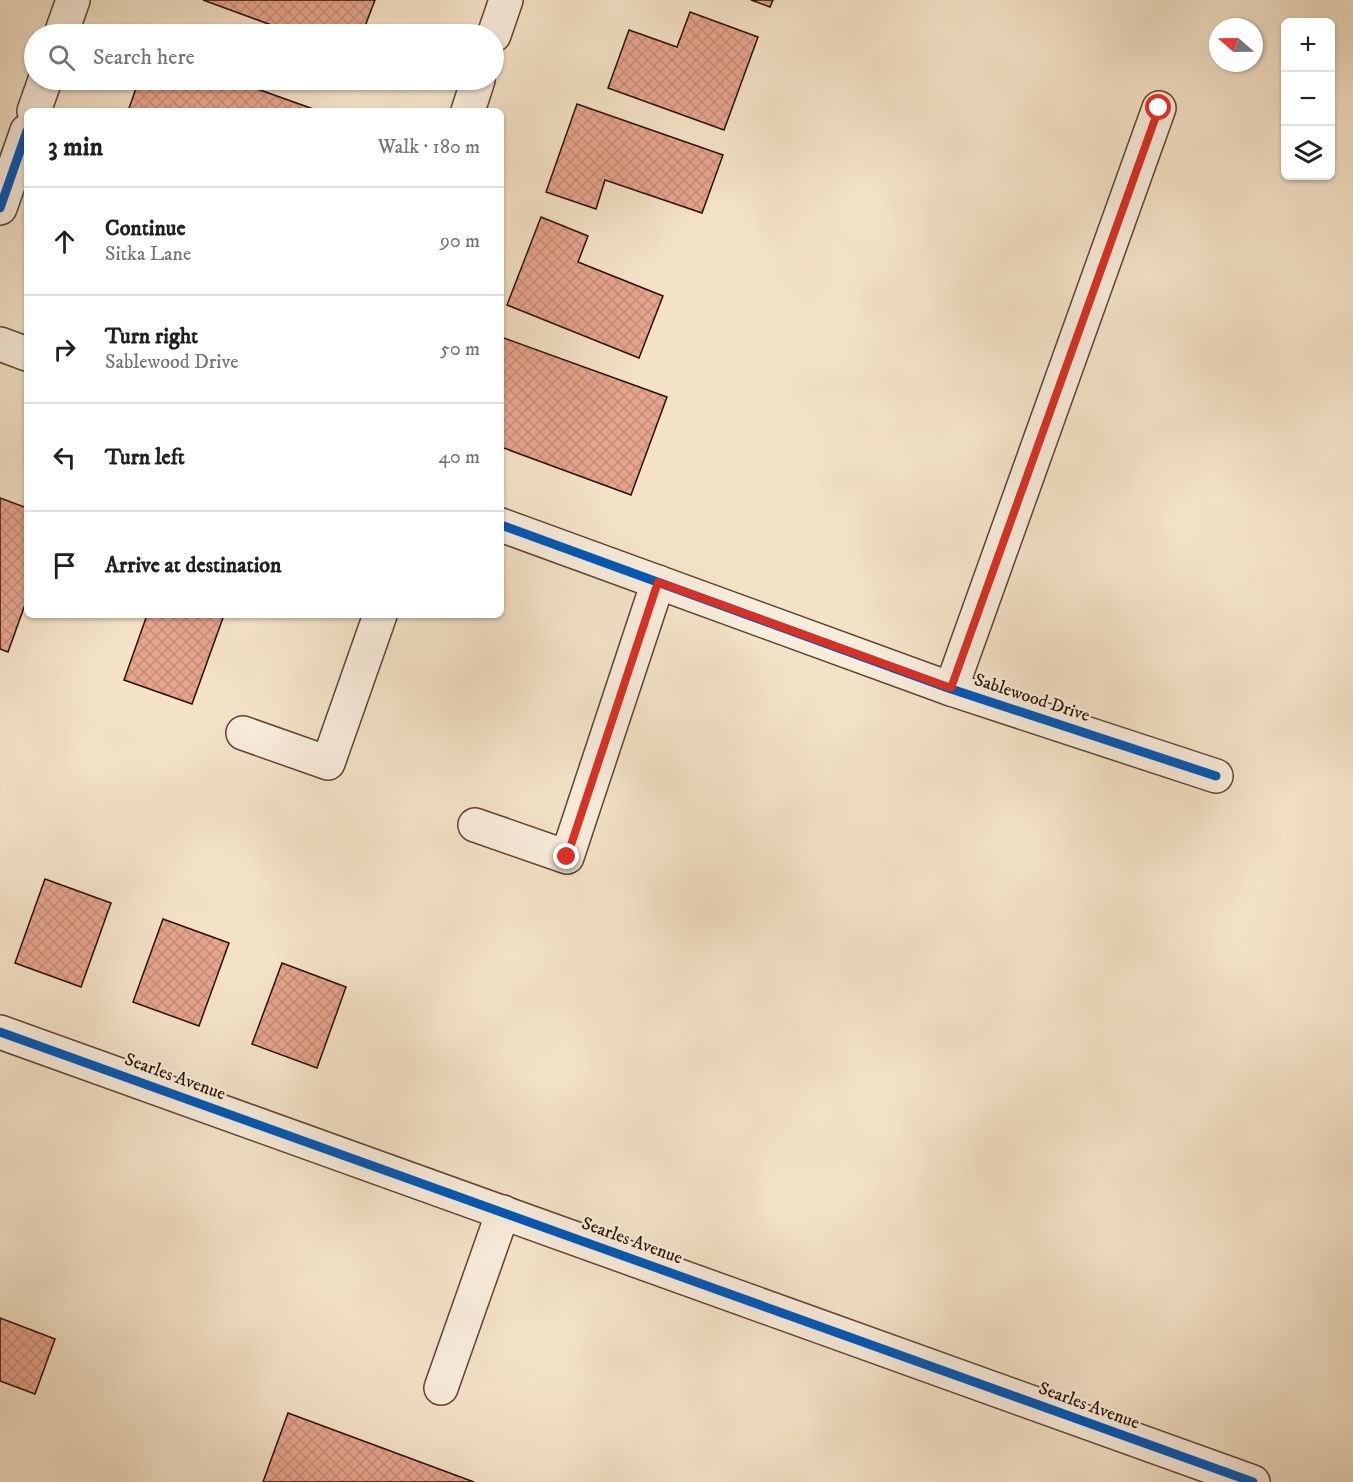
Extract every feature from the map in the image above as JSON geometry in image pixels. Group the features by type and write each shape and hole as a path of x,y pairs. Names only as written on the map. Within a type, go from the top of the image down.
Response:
{"street":[{"path":"65,24 73,0"},
{"path":"498,24 506,0"},
{"path":"35,108 41,90"},
{"path":"469,108 475,90"},
{"path":"951,688 1159,108"},
{"path":"0,208 24,140"},
{"path":"0,344 24,353"},
{"name":"Sablewood Drive","path":"504,526 951,688 1216,776"},
{"path":"475,825 567,857 658,582"},
{"path":"243,733 328,763 379,618"},
{"name":"Searles Avenue","path":"0,1032 1253,1482"},
{"path":"441,1388 502,1212"}],"building":[{"path":"203,0 375,0 366,24 269,24"},
{"path":"751,0 773,0 770,7"},
{"path":"690,12 758,37 724,130 608,88 629,30 677,47"},
{"path":"135,90 260,90 311,108 129,108"},
{"path":"577,104 723,155 702,213 605,180 596,209 546,192"},
{"path":"541,217 588,236 578,262 663,296 639,358 507,305"},
{"path":"504,338 667,397 631,495 504,448"},
{"path":"0,498 24,507 24,607 8,652 0,649"},
{"path":"146,618 223,618 192,704 124,680"},
{"path":"45,879 111,903 81,987 15,963"},
{"path":"163,919 229,943 199,1026 133,1002"},
{"path":"282,963 346,987 317,1068 252,1044"},
{"path":"0,1318 55,1339 35,1394 0,1381"},
{"path":"288,1413 474,1482 263,1482"}],"cycle path":[{"path":"0,208 24,140"},
{"path":"504,526 951,689 1216,776"},
{"path":"0,1032 1253,1482"}],"route":[{"path":"567,857 658,582 951,688 1159,108"}]}
